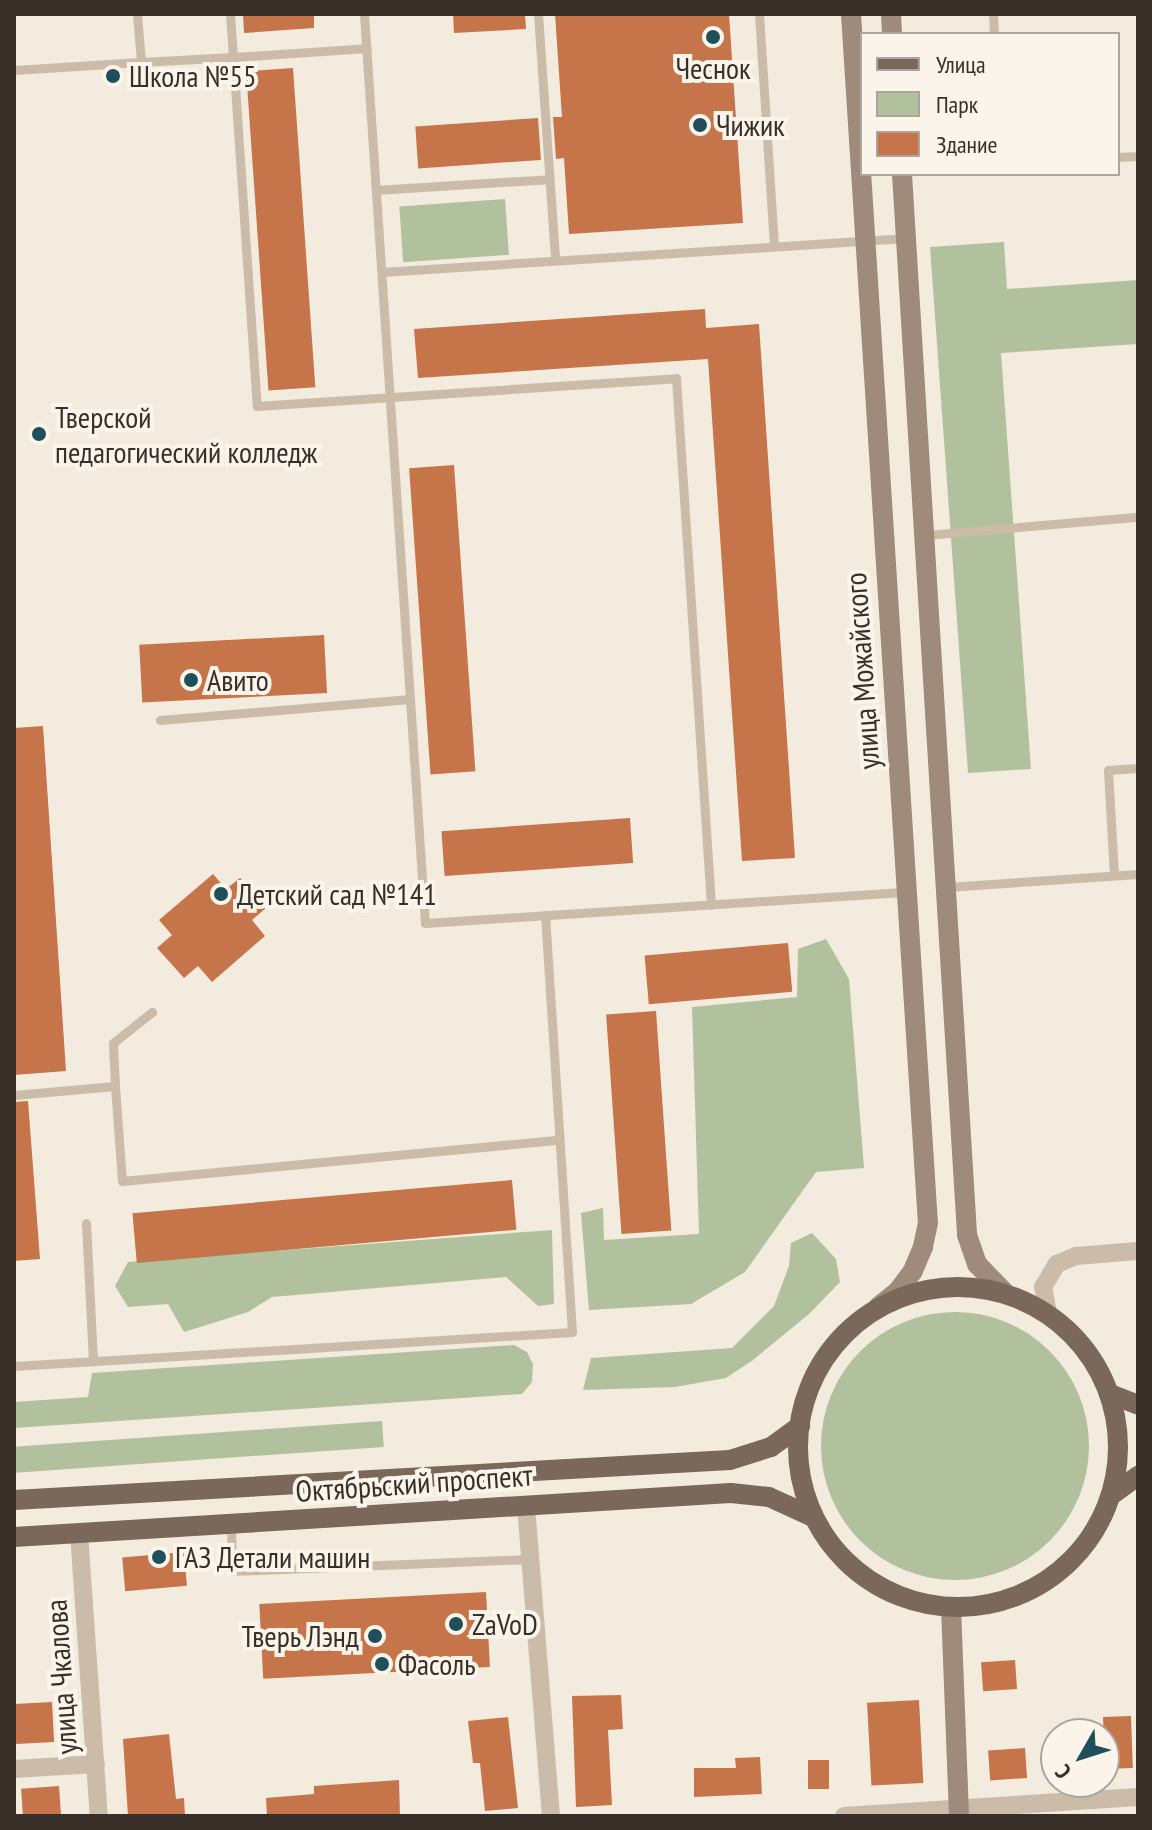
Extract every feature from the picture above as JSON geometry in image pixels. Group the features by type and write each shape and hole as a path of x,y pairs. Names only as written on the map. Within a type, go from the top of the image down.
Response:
{"main road":[{"name":"улица Можайского","path":"851,14 860,159"},
{"name":"улица Можайского","path":"861,176 928,1223 913,1271 898,1291 878,1307"},
{"path":"902,176 967,1235 977,1264 1004,1292 1048,1314 1085,1349 1110,1394 1118,1444 1113,1494 1091,1538 1051,1578 999,1602 951,1607 913,1601 862,1575 834,1549 813,1517 801,1479 800,1426 807,1395 830,1351 852,1326 878,1307 940,1288 1004,1292"},
{"path":"1110,1394 1138,1405"},
{"name":"Октябрьский проспект","path":"14,1500 730,1460 771,1447 800,1426"},
{"path":"1113,1494 1138,1476"},
{"name":"Октябрьский проспект","path":"14,1537 740,1493 778,1500 813,1517"},
{"path":"951,1607 959,1812"}],"street":[{"path":"1048,1314 1043,1287 1057,1264 1076,1256 1136,1252"},
{"path":"526,1506 551,1816"},
{"name":"улица Чкалова","path":"79,1533 99,1816"},
{"path":"14,1769 96,1764"},
{"path":"844,1816 959,1812 1138,1797"}],"lane":[{"path":"137,14 141,62"},
{"path":"230,14 257,406 676,378 711,905"},
{"path":"364,14 425,923 907,892"},
{"path":"538,14 555,260"},
{"path":"759,14 774,246"},
{"path":"14,70 367,48"},
{"path":"376,190 549,179"},
{"path":"382,272 906,238"},
{"path":"926,535 1138,517"},
{"path":"160,720 410,699"},
{"path":"1114,875 1108,770 1138,768"},
{"path":"944,888 1138,874"},
{"path":"14,1366 572,1332 545,915"},
{"path":"152,1012 113,1043 122,1181 559,1140"},
{"path":"14,1095 115,1086"},
{"path":"86,1223 93,1361"},
{"path":"231,1524 232,1571 530,1559"}],"green space":[{"path":"505,199 509,255 403,262 399,206"},
{"path":"1004,242 1007,289 1138,280 1138,344 1001,353 1031,769 968,773 930,247"},
{"path":"826,939 849,979 864,1168 816,1172 745,1272 691,1304 589,1310 581,1213 603,1208 604,1240 699,1234 692,1007 797,997 798,949"},
{"path":"552,1230 554,1304 538,1306 506,1277 272,1297 248,1312 184,1332 168,1304 128,1307 115,1286 128,1262"},
{"path":"812,1233 836,1259 840,1282 809,1314 753,1360 726,1378 675,1387 583,1390 591,1358 732,1348 774,1306 789,1266 791,1243"},
{"path":"955,1312 1006,1322 1050,1351 1079,1395 1089,1446 1079,1497 1050,1541 1006,1570 955,1580 904,1570 860,1541 831,1497 821,1446 831,1395 860,1351 904,1322"},
{"path":"514,1345 527,1352 533,1364 532,1382 522,1394 14,1428 14,1402 88,1397 92,1373"},
{"path":"382,1421 384,1447 16,1473 14,1447"}],"building":[{"path":"243,14 314,14 314,28 244,33"},
{"path":"453,14 525,14 526,29 454,33"},
{"path":"555,14 729,14 743,223 569,234 564,158 556,159 553,117 562,117"},
{"path":"293,68 315,387 268,390 246,71"},
{"path":"538,118 541,160 418,168 415,127"},
{"path":"705,309 706,328 759,324 795,858 742,861 708,359 418,378 414,329"},
{"path":"454,465 475,771 431,774 409,468"},
{"path":"324,635 327,693 142,703 139,645"},
{"path":"43,726 66,1071 14,1075 14,728"},
{"path":"630,818 633,863 445,876 441,831"},
{"path":"213,874 226,889 240,878 266,908 252,920 265,936 212,982 198,966 184,978 157,948 172,935 159,920"},
{"path":"788,943 792,992 649,1004 645,956"},
{"path":"656,1011 671,1230 621,1234 606,1014"},
{"path":"28,1101 40,1259 14,1261 14,1102"},
{"path":"512,1180 516,1230 137,1263 132,1213"},
{"path":"184,1552 187,1586 125,1591 122,1557"},
{"name":"Тверь Лэнд","path":"486,1592 490,1667 263,1679 259,1604"},
{"path":"1015,1660 1017,1689 983,1691 981,1662"},
{"path":"621,1695 623,1729 608,1730 612,1805 576,1807 572,1696"},
{"path":"919,1700 923,1783 871,1786 867,1703"},
{"path":"52,1702 54,1742 16,1744 14,1704"},
{"path":"1131,1716 1133,1768 1120,1768 1120,1718 1103,1717"},
{"path":"508,1717 518,1808 485,1811 480,1763 473,1763 468,1721"},
{"path":"169,1734 176,1799 184,1798 185,1816 128,1816 123,1739"},
{"path":"1025,1748 1027,1778 990,1781 988,1751"},
{"path":"760,1757 762,1794 694,1797 694,1768 736,1768 735,1758"},
{"path":"808,1760 829,1760 829,1789 808,1789"},
{"path":"399,1780 400,1816 267,1816 266,1798 314,1794 314,1786"},
{"path":"59,1786 61,1816 23,1816 21,1789"}],"place":[{"name":"Чеснок","path":"713,37"},
{"name":"Школа №55","path":"113,76"},
{"name":"Чижик","path":"700,125"},
{"name":"Тверской педагогический колледж","path":"39,434"},
{"name":"Авито","path":"191,680"},
{"name":"Детский сад №141","path":"221,894"},
{"name":"ГАЗ Детали машин","path":"159,1557"},
{"name":"ZaVoD","path":"456,1624"},
{"name":"Тверь Лэнд","path":"375,1636"},
{"name":"Фасоль","path":"382,1664"}]}
